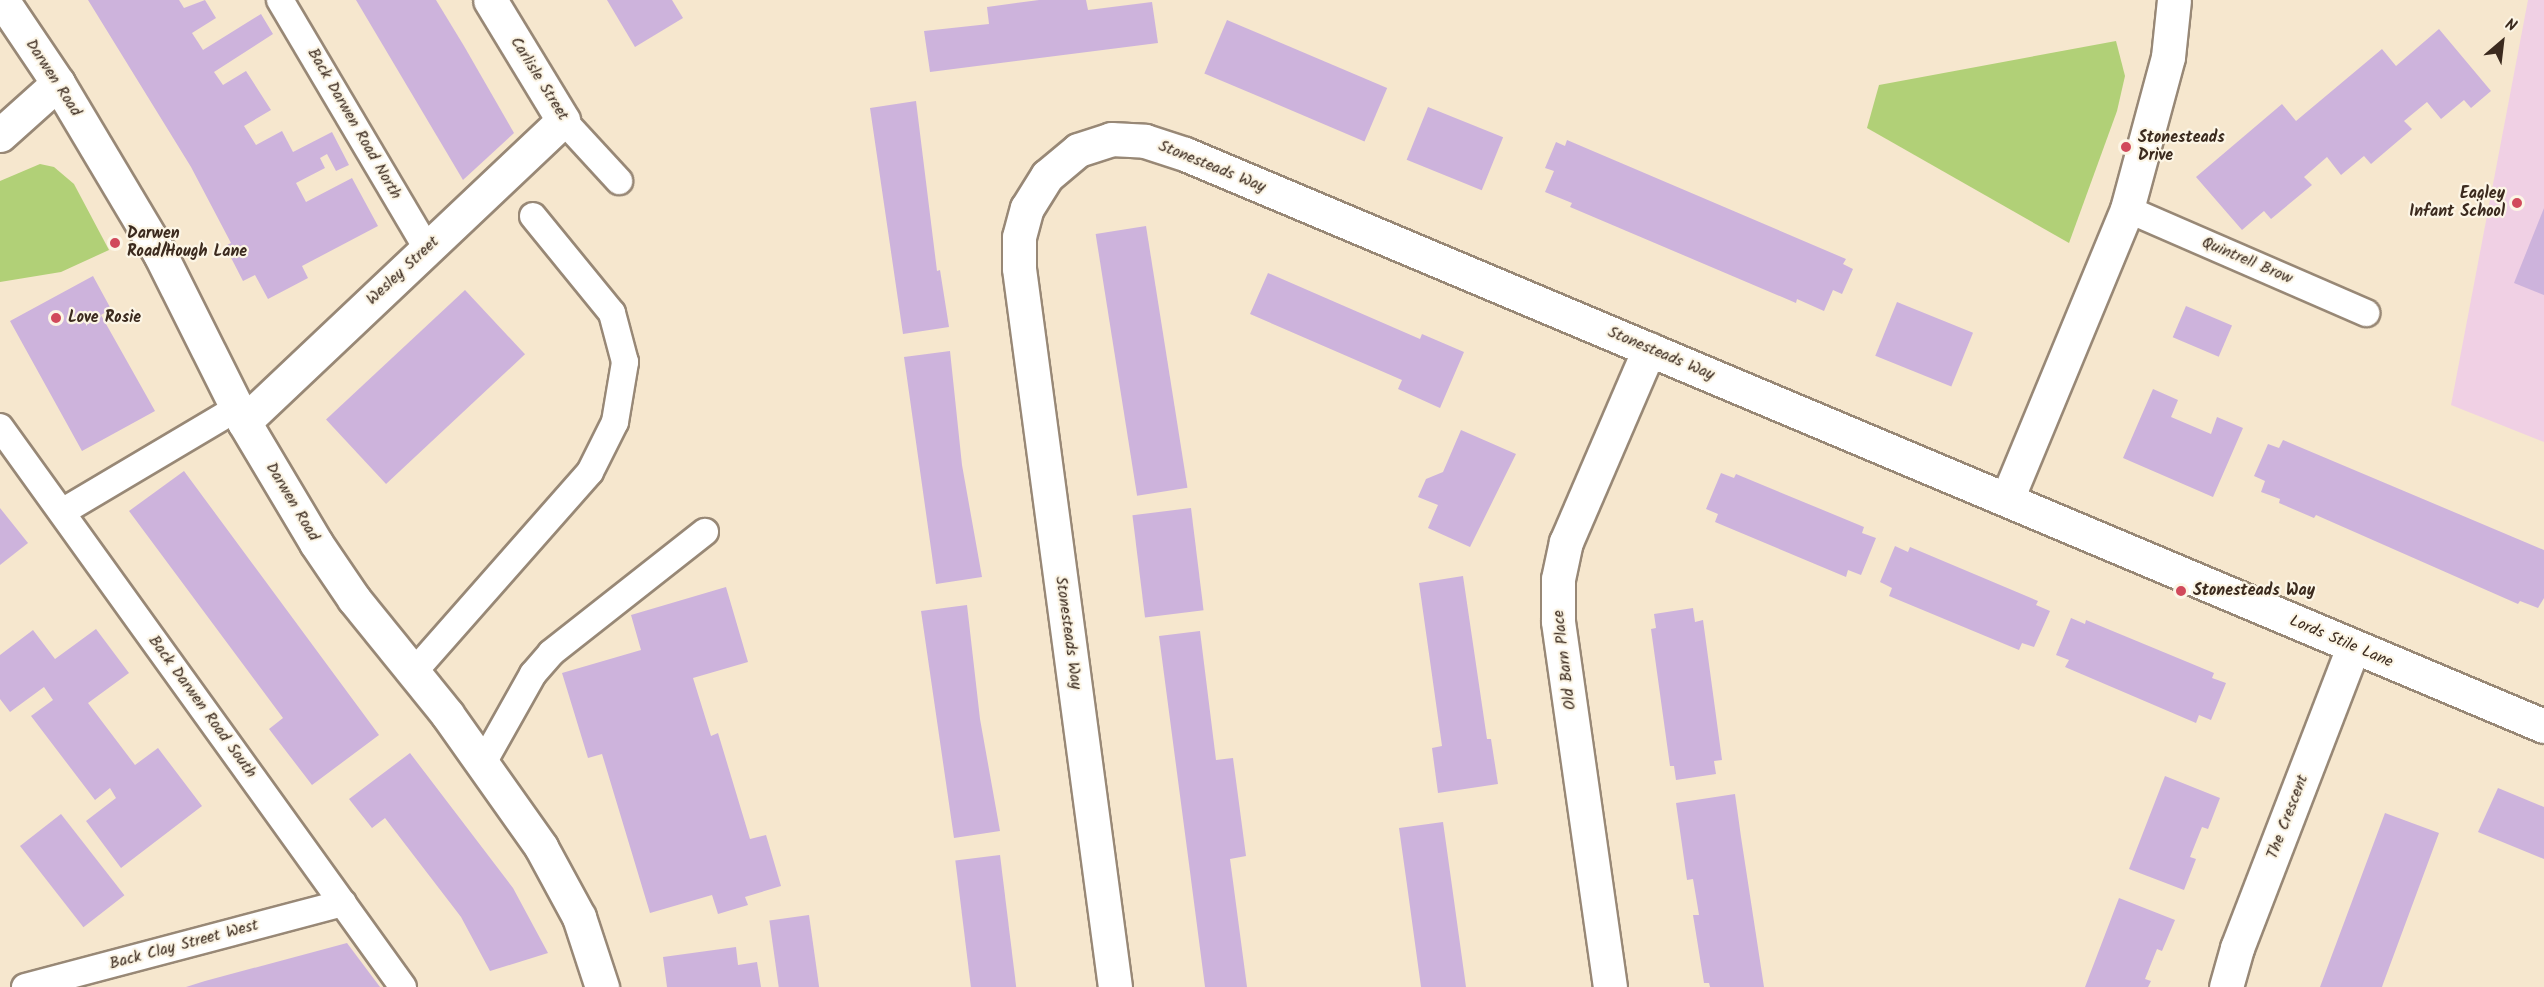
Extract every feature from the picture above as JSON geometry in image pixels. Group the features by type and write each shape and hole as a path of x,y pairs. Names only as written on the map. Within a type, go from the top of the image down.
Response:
{"street":[{"name":"Darwen Road","path":"2,0 58,83 160,254 240,415 322,552 412,674 483,763 541,847 579,917 602,987"},
{"name":"Carlisle Street","path":"490,0 563,120"},
{"path":"2007,499 2127,209 2168,57 2174,0"},
{"path":"0,135 58,83"},
{"name":"Wesley Street","path":"240,415 427,249 563,120"},
{"name":"Stonesteads Way","path":"1115,987 1019,268 1019,237 1027,208 1047,176 1078,150 1111,139 1145,141 1185,154 2007,499"},
{"name":"Old Barn Place","path":"1610,987 1558,621 1558,579 1566,542 1649,349"},
{"name":"Lords Stile Lane","path":"2007,499 2544,726"},
{"name":"The Crescent","path":"2226,987 2237,948 2353,647"}],"lane":[{"name":"Back Darwen Road North","path":"280,0 427,249"},
{"name":"Carlisle Street","path":"563,120 619,180"},
{"name":"Quintrell Brow","path":"2127,209 2366,313"},
{"path":"412,674 590,472 615,422 625,362 612,314 533,216"},
{"path":"62,512 240,415"},
{"name":"Back Darwen Road South","path":"0,427 403,987"},
{"path":"483,763 533,675 551,652 705,532"},
{"name":"Back Clay Street West","path":"25,987 343,903"}],"shaded area":[{"name":"Eagley Infant School","path":"2528,0 2544,0 2544,442 2451,405"}],"green space":[{"path":"2116,41 2125,76 2117,111 2069,243 1867,128 1879,85"},
{"path":"40,164 54,167 74,184 109,250 61,272 0,282 0,181"}],"building":[{"path":"88,0 179,0 184,8 205,0 216,18 192,33 203,50 261,14 273,34 214,72 223,85 246,71 271,110 244,126 256,145 282,131 293,152 332,132 349,165 336,171 327,154 320,158 325,168 296,183 306,202 352,178 378,226 302,266 308,278 268,299 255,275 243,281 225,246 231,243 191,167"},
{"path":"356,0 436,0 464,46 514,133 463,180"},
{"path":"607,0 672,0 683,18 635,47"},
{"path":"1039,0 1086,0 1088,10 1152,2 1158,43 930,72 924,31 989,24 987,7"},
{"path":"1227,20 1387,88 1365,141 1204,73"},
{"path":"2439,29 2491,91 2471,108 2464,100 2441,119 2427,102 2404,121 2412,129 2371,164 2364,156 2341,175 2327,157 2304,177 2312,185 2271,219 2264,211 2242,230 2196,177 2282,104 2296,121 2382,49 2396,66"},
{"path":"916,101 937,271 940,270 949,327 903,334 870,108"},
{"path":"1428,107 1503,137 1482,190 1407,160"},
{"path":"1567,140 1846,259 1843,264 1853,269 1842,294 1833,290 1824,311 1797,299 1796,303 1570,207 1572,203 1545,192 1554,171 1545,168 1556,142 1565,146"},
{"path":"2544,208 2544,295 2514,283"},
{"path":"1146,226 1187,488 1137,496 1096,234"},
{"path":"1268,273 1420,339 1422,334 1464,352 1440,408 1398,389 1402,380 1250,314"},
{"path":"93,276 111,309 101,315 155,411 82,451 10,321"},
{"path":"465,290 525,354 386,484 326,420"},
{"path":"1897,302 1973,333 1951,386 1875,356"},
{"path":"2186,306 2232,326 2219,357 2173,337"},
{"path":"950,351 962,465 982,577 936,584 904,357"},
{"path":"2153,389 2178,400 2171,417 2211,434 2217,417 2243,428 2213,497 2123,458"},
{"path":"1461,430 1516,454 1470,547 1428,528 1438,505 1418,497 1426,479 1443,472"},
{"path":"2283,440 2544,550 2544,598 2538,608 2520,601 2518,604 2316,515 2314,518 2279,503 2280,499 2261,492 2265,481 2254,476 2268,444 2279,448"},
{"path":"184,471 379,735 312,785 269,729 283,718 129,511"},
{"path":"1721,473 1734,478 1736,474 1864,527 1862,533 1876,538 1861,575 1848,570 1846,577 1715,522 1718,514 1706,509"},
{"path":"0,508 28,543 0,565"},
{"path":"1191,508 1204,610 1145,617 1132,515"},
{"path":"1895,546 1908,552 1910,547 2038,601 2036,605 2050,611 2034,647 2022,643 2019,650 1889,596 1892,588 1880,582"},
{"path":"1463,576 1487,739 1491,739 1498,784 1438,793 1432,748 1442,746 1419,583"},
{"path":"726,587 748,662 693,678 711,736 718,733 750,839 766,835 781,886 745,897 748,905 718,914 712,895 650,913 602,754 588,758 562,673 641,650 631,615"},
{"path":"967,605 980,719 1000,831 954,838 921,611"},
{"path":"1693,608 1695,622 1703,620 1722,760 1714,761 1716,774 1676,780 1674,766 1670,766 1651,629 1656,628 1654,614"},
{"path":"2071,618 2085,624 2086,620 2214,673 2212,678 2226,683 2211,720 2199,715 2196,723 2065,667 2069,660 2056,655"},
{"path":"96,629 129,673 88,703 135,765 158,748 202,806 121,868 86,821 116,798 110,788 95,800 31,716 53,700 44,687 10,712 0,699 0,655 33,630 55,659"},
{"path":"1200,631 1216,760 1233,758 1246,856 1230,859 1247,987 1205,987 1159,636"},
{"path":"410,753 513,888 548,953 490,971 461,917 385,818 372,828 349,799"},
{"path":"2165,776 2220,798 2208,829 2202,827 2190,857 2196,859 2184,890 2129,869"},
{"path":"2498,788 2544,807 2544,859 2478,832"},
{"path":"1735,794 1764,987 1710,987 1709,983 1704,983 1693,915 1699,915 1693,879 1687,880 1676,803"},
{"path":"2385,813 2439,833 2382,987 2320,987"},
{"path":"61,814 124,895 83,927 20,846"},
{"path":"1443,822 1466,987 1421,987 1399,828"},
{"path":"1000,855 1016,987 971,987 955,860"},
{"path":"2119,898 2175,920 2162,951 2157,949 2145,979 2151,981 2148,987 2085,987"},
{"path":"809,915 819,987 779,987 769,921"},
{"path":"347,943 380,987 186,987 205,981"},
{"path":"736,947 738,965 757,962 761,987 667,987 663,957"}],"place":[{"name":"Stonesteads Drive","path":"2126,147"},
{"name":"Eagley Infant School","path":"2517,203"},
{"name":"Darwen Road/Hough Lane","path":"115,243"},
{"name":"Love Rosie","path":"56,318"},
{"name":"Stonesteads Way","path":"2181,591"}]}
